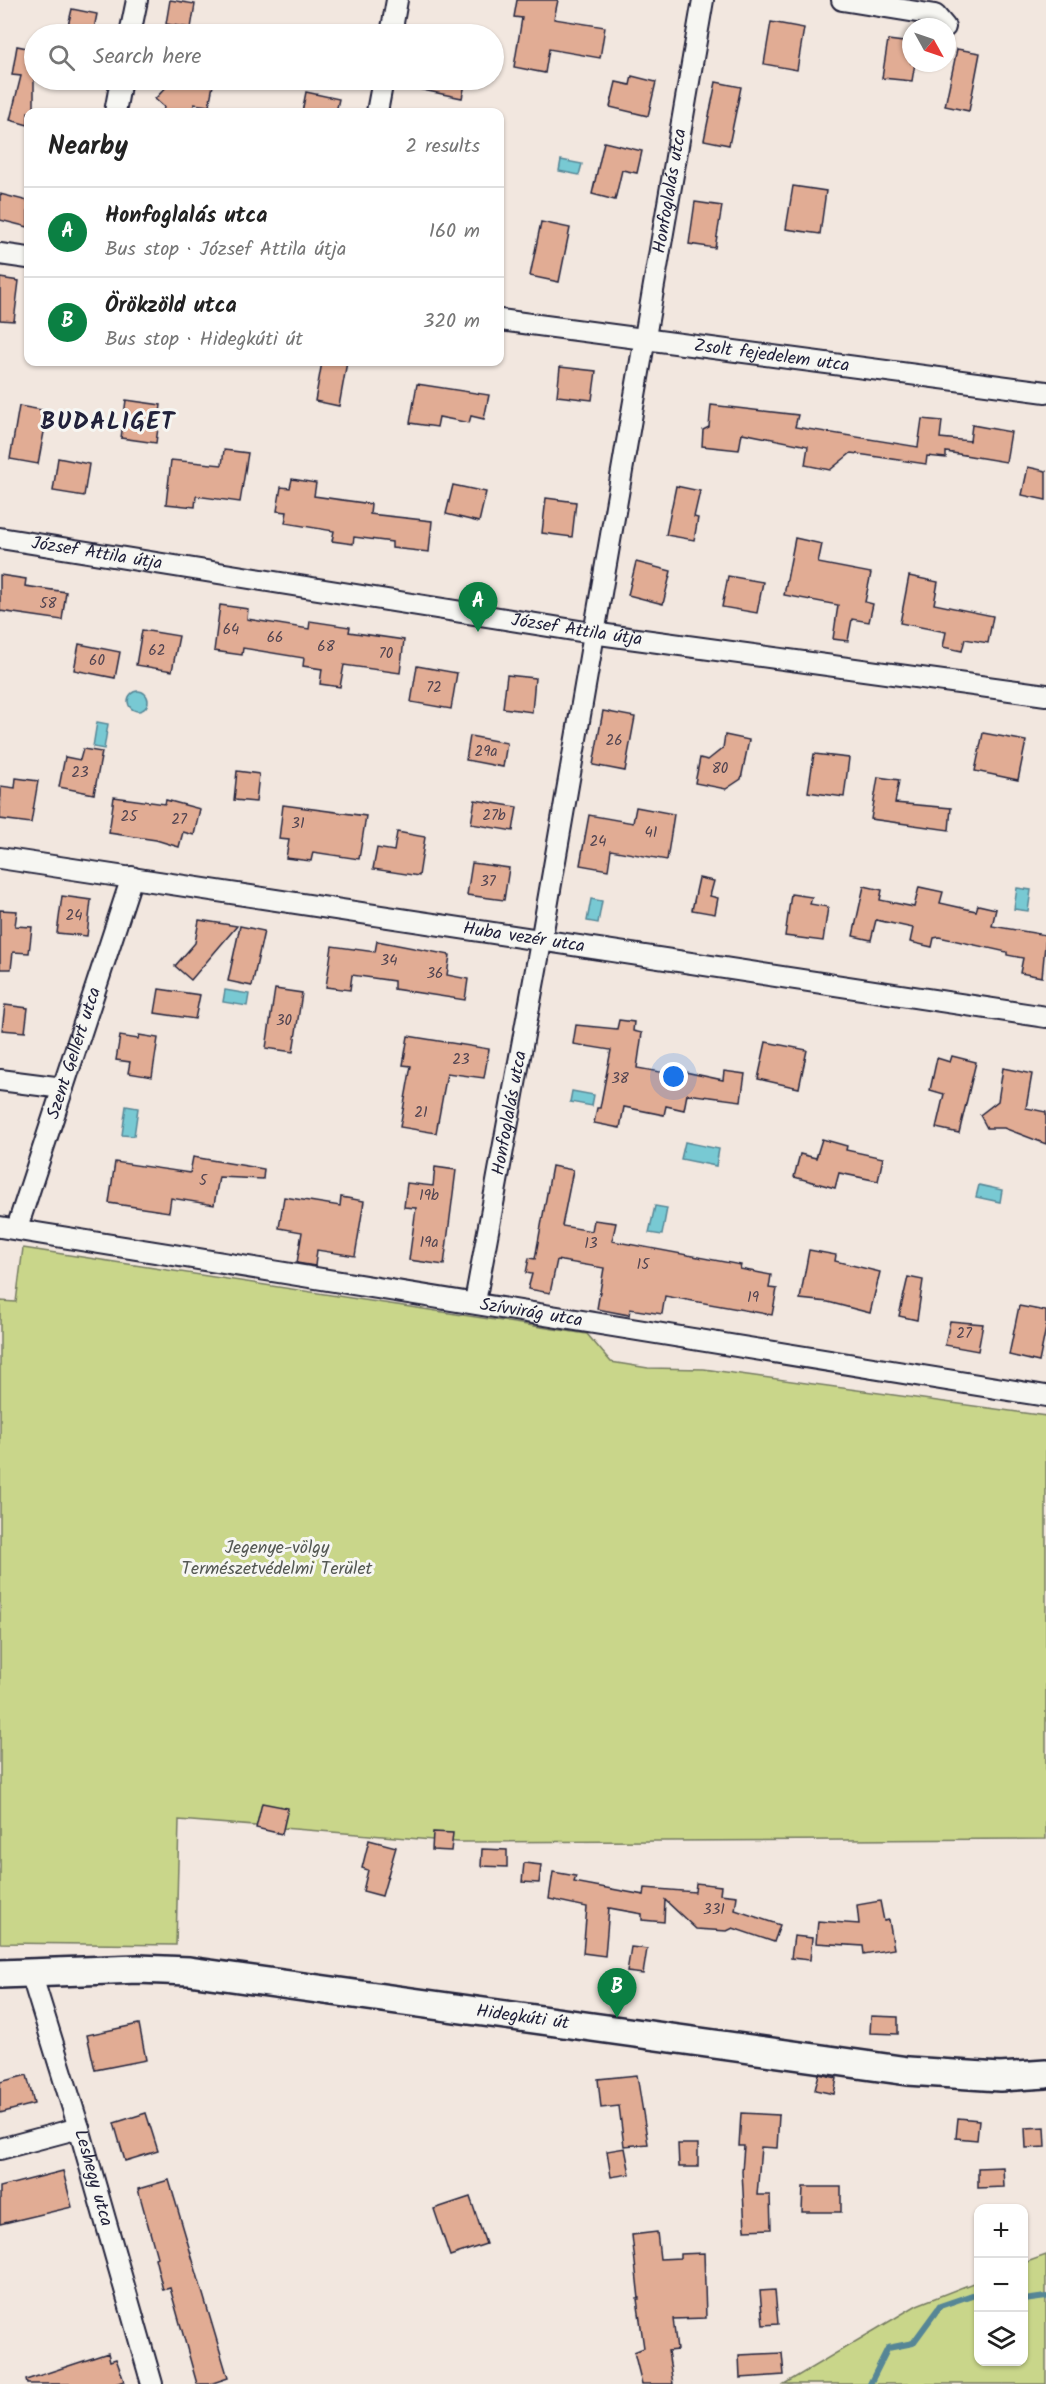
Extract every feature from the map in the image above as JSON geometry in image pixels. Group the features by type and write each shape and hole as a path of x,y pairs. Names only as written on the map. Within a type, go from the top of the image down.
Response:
{"main road":[{"name":"Hidegkúti út","path":"0,1974 138,1970 189,1971 908,2071 1000,2077 1046,2074"}],"street":[{"path":"132,24 137,0"},
{"path":"393,24 397,0"},
{"name":"Honfoglalás utca","path":"475,1302 541,942 592,633 703,0"},
{"path":"842,0 935,15 938,18"},
{"path":"116,108 119,90"},
{"path":"378,108 381,90"},
{"path":"0,254 24,257"},
{"name":"Zsolt fejedelem utca","path":"504,321 1046,392"},
{"name":"József Attila útja","path":"0,538 592,633 1046,695"},
{"name":"Huba vezér utca","path":"0,858 1046,1017"},
{"name":"Szent Gellért utca","path":"8,1227 63,1088 132,877"},
{"path":"0,1080 63,1088"},
{"name":"Szívvirág utca","path":"8,1227 1046,1396"},
{"name":"Leshegy utca","path":"31,1973 79,2128 152,2384"},
{"path":"0,2149 79,2128"}],"green space":[{"name":"Jegenye-völgy Természetvédelmi Terület","path":"23,1248 587,1334 611,1362 648,1368 704,1369 1046,1416 1046,1839 458,1842 179,1820 176,1945 0,1943 0,1301 16,1302"},
{"path":"1046,2255 1046,2384 784,2384 917,2305 974,2283 974,2366 1028,2366 1028,2262"}],"water":[{"path":"561,160 582,164 579,175 559,171"},
{"path":"134,691 142,691 148,697 148,705 142,711 134,711 128,705 128,697"},
{"path":"97,722 108,724 104,749 93,747"},
{"path":"1017,888 1031,890 1028,911 1014,909"},
{"path":"591,899 602,901 598,923 587,921"},
{"path":"225,990 249,994 247,1006 223,1002"},
{"path":"572,1091 594,1095 592,1106 570,1102"},
{"path":"126,1106 138,1108 134,1136 122,1135"},
{"path":"685,1142 719,1149 716,1166 681,1159"},
{"path":"979,1185 1002,1190 1000,1202 976,1197"},
{"path":"655,1206 667,1208 662,1235 649,1233"}],"building":[{"path":"170,0 195,4 192,24 166,24"},
{"path":"517,0 558,0 554,19 605,27 600,58 549,49 545,73 514,67 522,18 514,17"},
{"path":"72,9 97,14 95,24 68,24"},
{"path":"771,22 804,28 797,70 764,64"},
{"path":"888,40 902,42 902,72 914,72 912,81 882,78"},
{"path":"17,46 24,47 24,90 34,90 34,108 24,108 24,124 10,120 21,76 12,75"},
{"path":"957,49 980,53 969,111 945,106 952,72 956,72"},
{"path":"632,76 656,82 648,116 610,107 616,82 630,85"},
{"path":"716,82 741,87 729,145 704,140"},
{"path":"164,90 212,90 209,106 194,104 194,108 164,108 155,99"},
{"path":"423,90 464,90 462,98"},
{"path":"306,92 339,99 337,108 303,108"},
{"path":"604,142 642,151 637,173 622,170 615,200 592,194"},
{"path":"793,186 826,191 820,234 786,229"},
{"path":"0,194 24,200 24,226 0,220"},
{"path":"695,202 722,206 715,248 689,244"},
{"path":"541,222 570,228 559,282 530,276"},
{"path":"0,278 19,281 14,321 0,320"},
{"path":"321,366 346,366 339,406 315,401"},
{"path":"560,367 596,371 592,400 557,396"},
{"path":"417,384 489,395 484,419 471,416 469,423 439,417 437,427 410,423"},
{"path":"126,400 161,405 156,443 121,438"},
{"path":"711,405 798,415 795,427 918,447 922,419 942,421 940,438 970,441 972,425 1011,432 1006,462 946,452 946,458 927,456 926,464 851,453 830,470 805,465 808,446 742,433 739,450 702,446 703,430 709,427"},
{"path":"19,406 48,411 38,464 10,459"},
{"path":"224,450 248,453 240,502 196,496 195,507 166,504 171,460 222,465"},
{"path":"58,458 89,464 84,496 53,491"},
{"path":"1028,467 1046,471 1046,500 1022,495"},
{"path":"292,479 316,483 314,496 371,504 370,514 432,521 429,552 392,548 392,542 354,537 353,544 332,541 334,531 285,523 287,512 277,511 281,487 290,488"},
{"path":"453,485 486,492 479,522 446,514"},
{"path":"676,486 700,491 694,517 698,518 694,540 666,535"},
{"path":"546,498 576,502 572,537 542,533"},
{"path":"795,538 822,544 818,563 871,573 865,602 873,604 869,622 852,619 848,641 833,639 838,605 784,595"},
{"path":"636,562 671,571 663,604 628,595"},
{"path":"0,575 26,579 25,586 66,592 62,620 0,611"},
{"path":"728,576 763,582 757,613 722,607"},
{"path":"909,576 938,582 934,604 993,616 988,643 965,639 962,651 943,647 946,632 900,623"},
{"path":"220,605 248,609 247,619 309,629 310,621 350,627 349,632 404,640 400,673 344,665 340,687 320,684 322,669 303,666 304,658 243,648 242,655 214,651"},
{"path":"142,630 179,636 172,671 136,665"},
{"path":"79,644 120,652 115,678 74,670"},
{"path":"417,666 457,673 451,709 411,702"},
{"path":"507,675 535,678 532,712 503,708"},
{"path":"603,711 635,717 625,771 593,765"},
{"path":"983,733 1026,741 1018,780 975,771"},
{"path":"725,735 749,740 741,779 726,789 695,783 700,758 708,760 723,748"},
{"path":"470,736 507,743 503,767 466,760"},
{"path":"83,749 102,752 94,794 59,787 65,757 80,760"},
{"path":"814,754 849,758 844,797 808,792"},
{"path":"237,771 259,774 256,802 234,800"},
{"path":"878,777 899,780 895,803 951,808 949,830 871,819"},
{"path":"16,778 38,781 31,823 0,819 1,786 15,788"},
{"path":"114,797 165,804 166,800 200,809 194,835 183,832 179,847 156,840 109,833"},
{"path":"475,800 517,807 513,831 471,824"},
{"path":"283,805 366,816 359,859 313,852 311,861 286,858 289,840 279,839"},
{"path":"636,807 674,814 667,860 611,850 608,870 580,865 589,815 633,823"},
{"path":"397,832 425,837 419,876 373,869 377,848 394,851"},
{"path":"472,863 509,868 504,900 467,895"},
{"path":"699,878 714,881 710,896 718,898 715,914 692,910"},
{"path":"864,886 882,890 880,900 914,907 919,887 943,892 940,903 976,911 978,905 996,909 992,926 1046,935 1042,977 1020,973 1023,958 1007,955 1007,952 939,937 934,938 932,947 910,942 913,928 876,920 871,940 853,936"},
{"path":"791,894 812,897 810,904 828,907 823,941 785,936"},
{"path":"62,896 91,900 87,936 57,933"},
{"path":"0,910 17,911 15,926 32,927 29,953 13,952 11,969 0,969"},
{"path":"199,920 237,926 191,980 175,966 195,943"},
{"path":"240,926 264,931 252,986 228,981"},
{"path":"377,941 450,955 447,975 468,979 465,1000 394,989 394,981 352,975 350,990 326,987 332,946 375,952"},
{"path":"159,989 200,995 195,1019 155,1013"},
{"path":"275,989 302,993 293,1052 266,1048"},
{"path":"5,1005 28,1008 25,1032 2,1030"},
{"path":"619,1020 634,1022 633,1031 642,1033 637,1068 665,1073 666,1068 723,1080 724,1071 745,1074 741,1101 687,1094 684,1110 666,1106 664,1115 624,1107 620,1128 594,1123 597,1108 600,1108 611,1050 573,1044 576,1025 617,1029"},
{"path":"139,1035 158,1038 152,1077 128,1073 130,1062 116,1060 120,1036 138,1039"},
{"path":"408,1036 489,1049 484,1078 447,1073 436,1133 400,1127 411,1066 403,1065"},
{"path":"766,1042 807,1050 799,1088 758,1079"},
{"path":"952,1056 976,1062 959,1133 936,1128 944,1094 930,1090 937,1058 950,1062"},
{"path":"1003,1068 1032,1074 1026,1108 1046,1112 1046,1144 1004,1128 987,1128 980,1115 998,1101"},
{"path":"822,1139 847,1146 846,1150 883,1158 878,1181 839,1173 835,1188 794,1177 800,1154 816,1158"},
{"path":"193,1157 264,1169 263,1179 219,1177 214,1205 171,1198 169,1212 109,1203 115,1162 190,1173"},
{"path":"552,1166 573,1170 562,1226 592,1231 594,1220 616,1223 612,1241 741,1265 740,1269 771,1275 769,1288 777,1289 772,1315 665,1296 662,1314 630,1309 629,1315 597,1309 604,1268 557,1260 550,1293 528,1289 532,1274 526,1273 529,1258 535,1259"},
{"path":"435,1167 456,1170 444,1265 409,1260 416,1208 404,1207 407,1183 433,1186"},
{"path":"284,1197 340,1206 341,1197 364,1201 355,1256 317,1250 315,1266 297,1263 302,1232 279,1228"},
{"path":"809,1250 836,1255 835,1261 880,1272 870,1313 828,1302 800,1299"},
{"path":"908,1277 923,1280 917,1320 899,1316"},
{"path":"1019,1306 1046,1311 1046,1328 1039,1362 1009,1355"},
{"path":"950,1321 983,1324 978,1351 945,1345"},
{"path":"262,1803 288,1808 282,1834 256,1828"},
{"path":"433,1832 453,1833 451,1851 432,1850"},
{"path":"369,1840 396,1847 382,1896 363,1891 368,1870 362,1868"},
{"path":"482,1849 507,1850 507,1867 481,1866"},
{"path":"524,1863 541,1865 539,1883 522,1882"},
{"path":"553,1872 576,1876 574,1882 644,1895 645,1888 695,1892 696,1883 721,1886 720,1894 737,1896 735,1910 780,1925 774,1942 733,1928 727,1931 696,1929 665,1900 664,1922 642,1920 642,1914 609,1908 605,1956 583,1953 587,1907 549,1899"},
{"path":"880,1901 884,1921 889,1920 894,1949 864,1954 863,1946 816,1943 818,1921 859,1924 857,1905"},
{"path":"794,1936 812,1938 810,1960 791,1958"},
{"path":"631,1947 647,1949 643,1974 627,1972"},
{"path":"871,2016 898,2017 898,2034 870,2033"},
{"path":"139,2024 146,2060 95,2070 87,2035"},
{"path":"819,2074 837,2078 834,2094 815,2090"},
{"path":"27,2075 34,2104 0,2113 0,2082"},
{"path":"637,2075 648,2144 624,2146 619,2106 601,2108 598,2079"},
{"path":"146,2113 158,2151 125,2161 114,2123"},
{"path":"741,2113 779,2115 777,2148 761,2147 757,2195 770,2195 771,2229 745,2230 742,2171 744,2146 739,2146"},
{"path":"958,2118 979,2120 977,2140 956,2138"},
{"path":"1045,2127 1046,2147 1026,2148 1025,2128"},
{"path":"678,2144 698,2144 698,2167 679,2167"},
{"path":"625,2148 630,2174 611,2177 607,2151"},
{"path":"1003,2167 1004,2187 978,2188 978,2168"},
{"path":"63,2171 72,2207 0,2224 0,2187"},
{"path":"169,2180 228,2378 210,2384 197,2384 170,2288 163,2290 155,2258 157,2257 138,2189"},
{"path":"803,2187 841,2187 841,2212 802,2212"},
{"path":"470,2197 486,2244 450,2256 434,2209"},
{"path":"657,2232 660,2259 680,2258 680,2254 704,2253 706,2318 673,2319 677,2350 668,2351 673,2384 642,2384 634,2352 644,2348 632,2235"},
{"path":"775,2290 778,2324 763,2325 760,2291"},
{"path":"108,2353 110,2361 116,2359 124,2381 115,2384 27,2384 26,2380"},
{"path":"782,2353 784,2375 740,2378 739,2355"}],"waterway":[{"path":"870,2384 888,2348 913,2343 940,2306 974,2294"},
{"path":"1028,2299 1046,2297"}],"place":[{"name":"Honfoglalás utca","path":"478,632"},
{"name":"Örökzöld utca","path":"617,2018"}],"district":[{"name":"BUDALIGET","path":"108,422"}]}
